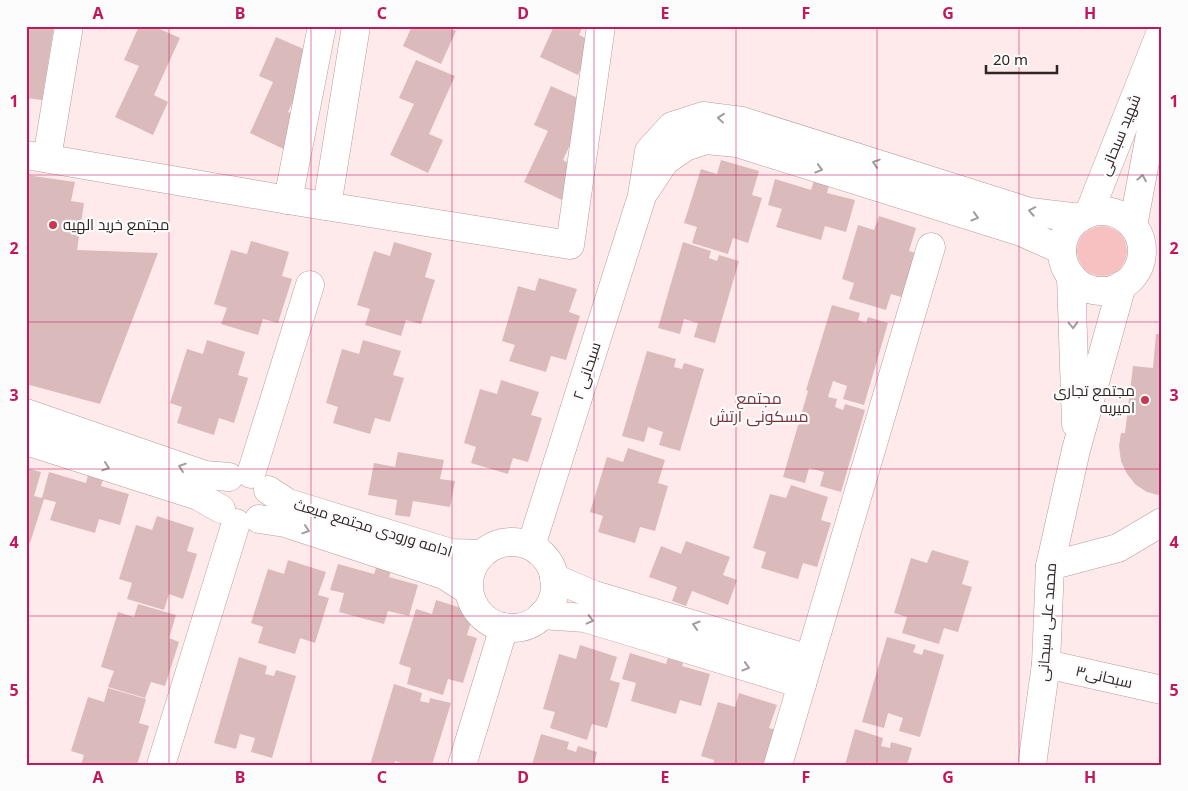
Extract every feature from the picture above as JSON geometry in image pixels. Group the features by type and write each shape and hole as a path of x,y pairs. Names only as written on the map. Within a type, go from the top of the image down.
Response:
{"street":[{"path":"69,26 37,157 288,200 570,245 601,26"},
{"path":"288,200 322,26"},
{"path":"327,206 356,26"},
{"name":"شهید سبحانی","path":"1084,216 1162,29"},
{"name":"شهید سبحانی","path":"1146,244 1162,71"},
{"name":"سبحانی ۲","path":"531,546 642,196 649,151 672,126 703,116 742,121 786,147"},
{"path":"786,147 1030,212 1084,216"},
{"path":"786,147 1021,232 1062,250"},
{"path":"1099,211 1112,212 1124,217 1146,244 1140,264 1133,276 1122,285 1109,290 1095,290 1082,285 1071,276 1064,264 1062,250 1065,237 1071,227 1084,216 1099,211"},
{"path":"778,765 931,247"},
{"name":"محمد علی سبحانی","path":"1071,276 1076,450"},
{"path":"249,480 310,285"},
{"name":"محمد علی سبحانی","path":"1032,765 1046,664 1050,566 1076,450 1122,285"},
{"path":"26,413 76,444 198,496 238,517 285,523 444,575 469,591"},
{"path":"26,441 76,444 205,475 249,480 269,498 268,506 265,513 238,517 218,503 220,489 223,482 249,480"},
{"name":"ادامه ورودی مجتمع مبعث","path":"249,480 288,503 451,553 482,554"},
{"path":"161,765 238,517"},
{"path":"1050,566 1118,548 1162,522"},
{"path":"506,542 519,542 531,546 542,554 550,565 554,578 554,592 550,604 542,615 531,623 518,627 504,627 492,623 481,615 473,604 469,591 469,578 473,565 492,546 506,542"},
{"path":"554,578 594,595 806,671"},
{"path":"542,615 585,618 806,671"},
{"path":"462,765 504,627"},
{"name":"سبحانی۳","path":"1046,664 1162,690"}],"shaded area":[{"path":"1097,226 1107,226 1120,233 1127,246 1127,256 1120,269 1107,276 1097,276 1088,272 1081,265 1077,256 1077,246 1081,237 1088,230"}],"building":[{"path":"26,26 54,26 42,100 26,98"},
{"path":"139,26 153,26 180,38 154,95 168,102 153,135 115,117 139,66 124,60"},
{"path":"412,26 446,26 456,31 441,64 403,46"},
{"path":"554,26 583,26 579,35 593,42 578,75 540,57"},
{"path":"276,37 315,54 288,112 303,118 288,151 250,133 273,82 259,76"},
{"path":"416,60 455,76 429,134 443,140 428,173 390,155 414,104 399,98"},
{"path":"551,86 589,103 563,160 577,167 562,200 524,182 548,131 534,125"},
{"path":"721,160 759,171 752,195 762,198 748,243 733,238 728,254 692,243 697,227 684,223 701,169 717,174"},
{"path":"816,174 831,178 827,193 855,200 846,232 825,226 821,240 776,227 782,209 768,205 775,179 811,190"},
{"path":"26,175 75,182 71,201 84,203 77,250 158,253 100,404 26,384"},
{"path":"879,216 916,228 909,251 919,254 905,298 891,294 886,310 849,299 854,283 842,279 858,225 874,230"},
{"path":"251,241 289,252 282,276 292,279 278,323 263,319 258,335 221,324 227,308 214,304 231,250 247,254"},
{"path":"394,242 432,253 425,277 435,280 421,324 406,320 401,336 365,325 370,309 357,305 374,251 390,256"},
{"path":"683,242 711,251 709,258 717,261 719,255 739,261 715,343 694,337 698,323 684,319 680,334 658,328"},
{"path":"539,278 577,289 569,312 580,316 566,360 551,356 546,372 509,361 515,345 502,341 518,286 535,291"},
{"path":"832,305 860,313 858,320 866,323 868,317 888,323 864,405 843,399 847,386 833,381 828,397 837,399 835,407 843,410 845,404 865,410 841,492 820,486 824,472 809,468 805,483 783,477 808,391 806,390"},
{"name":"مجتمع تجاری امیریه","path":"1156,334 1162,334 1162,496 1147,492 1136,485 1127,474 1121,461 1119,446 1121,433 1125,433 1133,366 1153,368"},
{"path":"207,340 245,352 238,375 248,378 234,423 219,418 214,435 177,423 182,407 170,403 187,349 203,354"},
{"path":"363,340 401,351 393,375 404,378 390,422 375,418 370,434 333,423 338,407 326,403 342,349 359,354"},
{"path":"647,351 676,359 674,367 682,369 684,363 704,369 680,451 659,445 663,432 648,427 644,442 622,436"},
{"path":"501,380 539,392 531,415 542,418 528,462 513,458 508,474 471,463 476,447 464,443 480,389 497,394"},
{"path":"628,448 665,460 658,483 668,486 655,531 640,527 635,543 598,532 603,516 590,512 607,457 623,462"},
{"path":"398,452 444,460 440,479 455,481 450,507 413,501 410,517 395,515 397,500 368,495 374,463 395,467"},
{"path":"90,467 105,472 101,486 129,494 120,525 99,519 95,533 50,520 56,502 44,499 30,543 26,542 26,468 41,472 34,496 42,498 49,472 86,483"},
{"path":"791,485 828,497 821,520 831,523 817,567 803,563 798,579 761,568 766,552 753,548 770,494 786,498"},
{"path":"157,516 194,528 187,551 197,554 183,599 169,594 164,610 127,599 132,583 119,579 136,525 152,530"},
{"path":"686,541 730,557 723,575 737,580 728,605 692,591 686,606 672,601 677,587 649,577 661,546 681,554"},
{"path":"932,550 969,561 962,584 972,587 958,632 944,628 939,644 902,633 907,617 894,613 911,558 927,563"},
{"path":"379,559 394,563 389,577 418,585 409,616 388,611 384,624 339,612 344,593 330,590 338,564 374,574"},
{"path":"288,560 326,572 318,595 329,598 315,643 300,638 295,654 258,643 263,627 251,623 268,569 284,574"},
{"path":"436,600 474,612 467,635 477,638 463,683 448,679 443,695 407,684 411,668 399,664 416,609 432,614"},
{"path":"138,604 176,615 169,638 179,642 165,686 151,682 145,698 108,687 114,671 101,667 118,612 134,617"},
{"path":"887,637 916,645 913,652 922,655 924,649 944,655 920,737 899,731 903,718 888,713 884,728 862,722"},
{"path":"580,645 617,657 610,680 620,683 607,728 592,724 587,740 550,728 555,712 543,709 559,654 576,659"},
{"path":"671,648 686,652 682,666 710,674 701,706 680,700 676,714 631,701 636,683 622,679 630,653 666,664"},
{"path":"239,657 267,666 265,674 274,676 276,670 296,676 272,758 251,752 255,738 240,734 236,749 214,743"},
{"path":"394,684 422,693 420,701 429,703 430,698 451,703 432,765 408,765 395,761 394,765 370,765"},
{"path":"108,688 146,699 139,723 149,726 137,765 81,765 84,755 71,751 88,697 104,702"},
{"path":"739,693 777,705 769,728 779,731 769,765 713,765 714,760 701,756 718,702 735,707"},
{"path":"855,729 883,738 881,746 890,748 891,742 912,748 907,765 845,765"},
{"path":"541,734 569,742 567,749 576,752 578,746 597,752 594,765 532,765"}],"place":[{"name":"مجتمع خرید الهیه","path":"53,225"},
{"name":"مجتمع تجاری امیریه","path":"1145,400"}],"district":[{"name":"مجتمع مسکونی ارتش","path":"759,407"}]}
